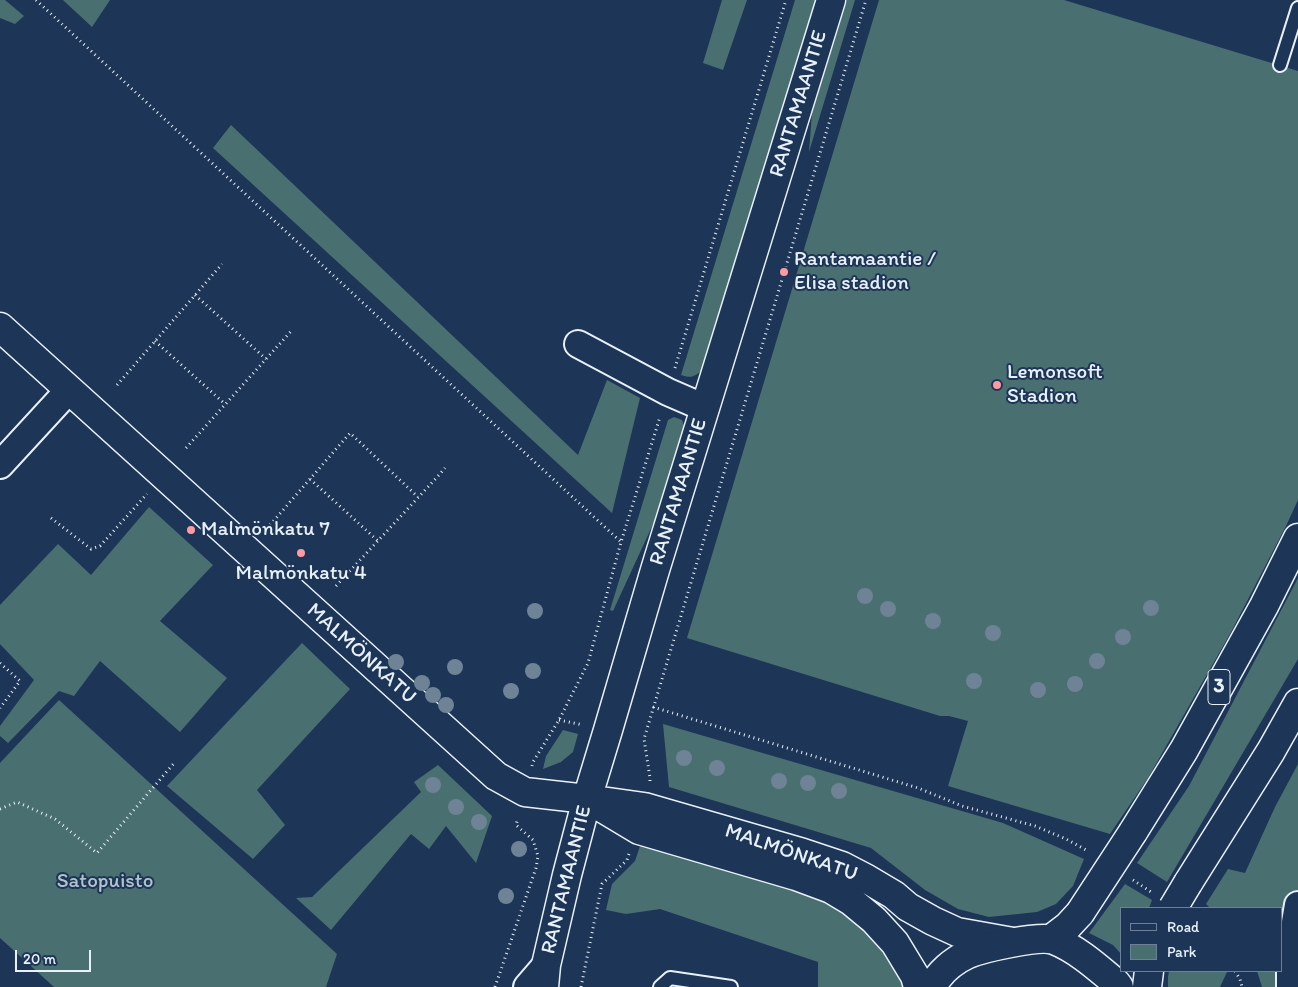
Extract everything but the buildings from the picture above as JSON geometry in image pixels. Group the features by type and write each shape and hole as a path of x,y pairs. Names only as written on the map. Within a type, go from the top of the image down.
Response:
{"main road":[{"name":"RANTAMAANTIE","path":"545,976 566,876 587,799 831,0"},
{"name":"MALMÖNKATU","path":"0,327 496,776 525,792 587,799 831,889 852,901 874,920 895,943 915,976 918,987"},
{"name":"3","path":"1051,939 1068,926 1080,913 1184,750 1264,606 1298,538"},
{"path":"1165,902 1188,883 1271,751 1298,704"},
{"name":"MALMÖNKATU","path":"642,819 803,852 842,866 867,879 933,922 949,929 1013,942"},
{"path":"932,987 950,965 968,954 1022,940 1051,939 1069,947 1088,960 1119,987"},
{"path":"1147,987 1149,972"}],"street":[{"path":"578,344 668,392 705,408"},
{"path":"0,465 69,390"},
{"path":"1290,987 1290,951 1298,905"},
{"path":"527,987 545,976"}],"lane":[{"path":"1280,65 1298,8"},
{"path":"660,987 670,978 731,987"}],"path":[{"path":"36,0 621,542"},
{"path":"495,987 536,868 538,856 533,840 516,825 533,762 560,720 588,663 621,542 786,0"},
{"path":"581,987 602,884 626,860 642,819 650,778 644,740 866,0"},
{"path":"117,384 222,264"},
{"path":"195,295 266,359"},
{"path":"186,448 293,329"},
{"path":"155,341 225,404"},
{"path":"270,525 350,433 418,497"},
{"path":"336,586 445,468"},
{"path":"310,479 378,541"},
{"path":"51,518 91,549 100,546 149,492"},
{"path":"0,662 20,682 0,708"},
{"path":"653,708 918,788 962,806 1035,826 1066,839 1096,855"},
{"path":"0,809 17,802 55,819 97,852 175,762"},
{"path":"1128,877 1165,902"},
{"path":"1236,972 1242,987"}],"green space":[{"path":"0,0 5,0 24,16 15,24 0,18"},
{"path":"63,0 110,0 92,27"},
{"path":"722,0 747,0 723,70 703,63"},
{"path":"795,0 816,0 704,369 693,376 681,375"},
{"path":"847,0 855,0 809,152 812,112"},
{"name":"Lemonsoft Stadion","path":"879,0 1064,0 1298,71 1298,500 1230,634 1148,778 1110,834 948,786 968,721 949,716 940,716 687,638"},
{"path":"231,125 578,455 607,380 640,398 612,513 213,148"},
{"path":"674,417 682,420 686,431 655,520 613,611 610,610 668,420"},
{"path":"149,507 213,565 160,621 227,678 180,732 100,661 74,696 59,691 8,743 0,736 0,726 34,680 0,644 0,605 58,544 91,575"},
{"path":"1298,578 1298,659 1167,882 1137,863 1189,786"},
{"path":"302,643 350,689 257,790 285,825 253,859 167,786"},
{"name":"Satopuisto","path":"59,700 337,954 326,987 54,987 0,938 0,763"},
{"path":"663,724 1003,823 1084,859 1073,886 1056,904 1037,912 989,917 958,909 925,890 871,848 669,787"},
{"path":"563,730 578,734 573,752 561,762 543,769 546,756"},
{"path":"1298,764 1298,933 1283,918 1283,907 1209,907 1206,904 1228,869 1245,873 1275,807"},
{"path":"438,765 492,816 476,863 446,826 429,849 411,834 331,930 296,898 312,897 421,792 414,782"},
{"path":"640,846 793,885 827,897 868,928 899,970 904,987 818,987 818,962 660,909 626,914 606,910 612,884 635,861"},
{"path":"1125,884 1152,900 1149,907 1120,907 1120,953 1113,945 1089,933"},
{"path":"1169,972 1227,972 1220,987 1168,987"},
{"path":"1257,972 1281,972 1281,987 1262,987"}],"place":[{"name":"Rantamaantie / Elisa stadion","path":"784,272"},
{"name":"Lemonsoft Stadion","path":"997,385"},
{"name":"Malmönkatu 7","path":"191,530"},
{"name":"Malmönkatu 4","path":"301,553"}]}
